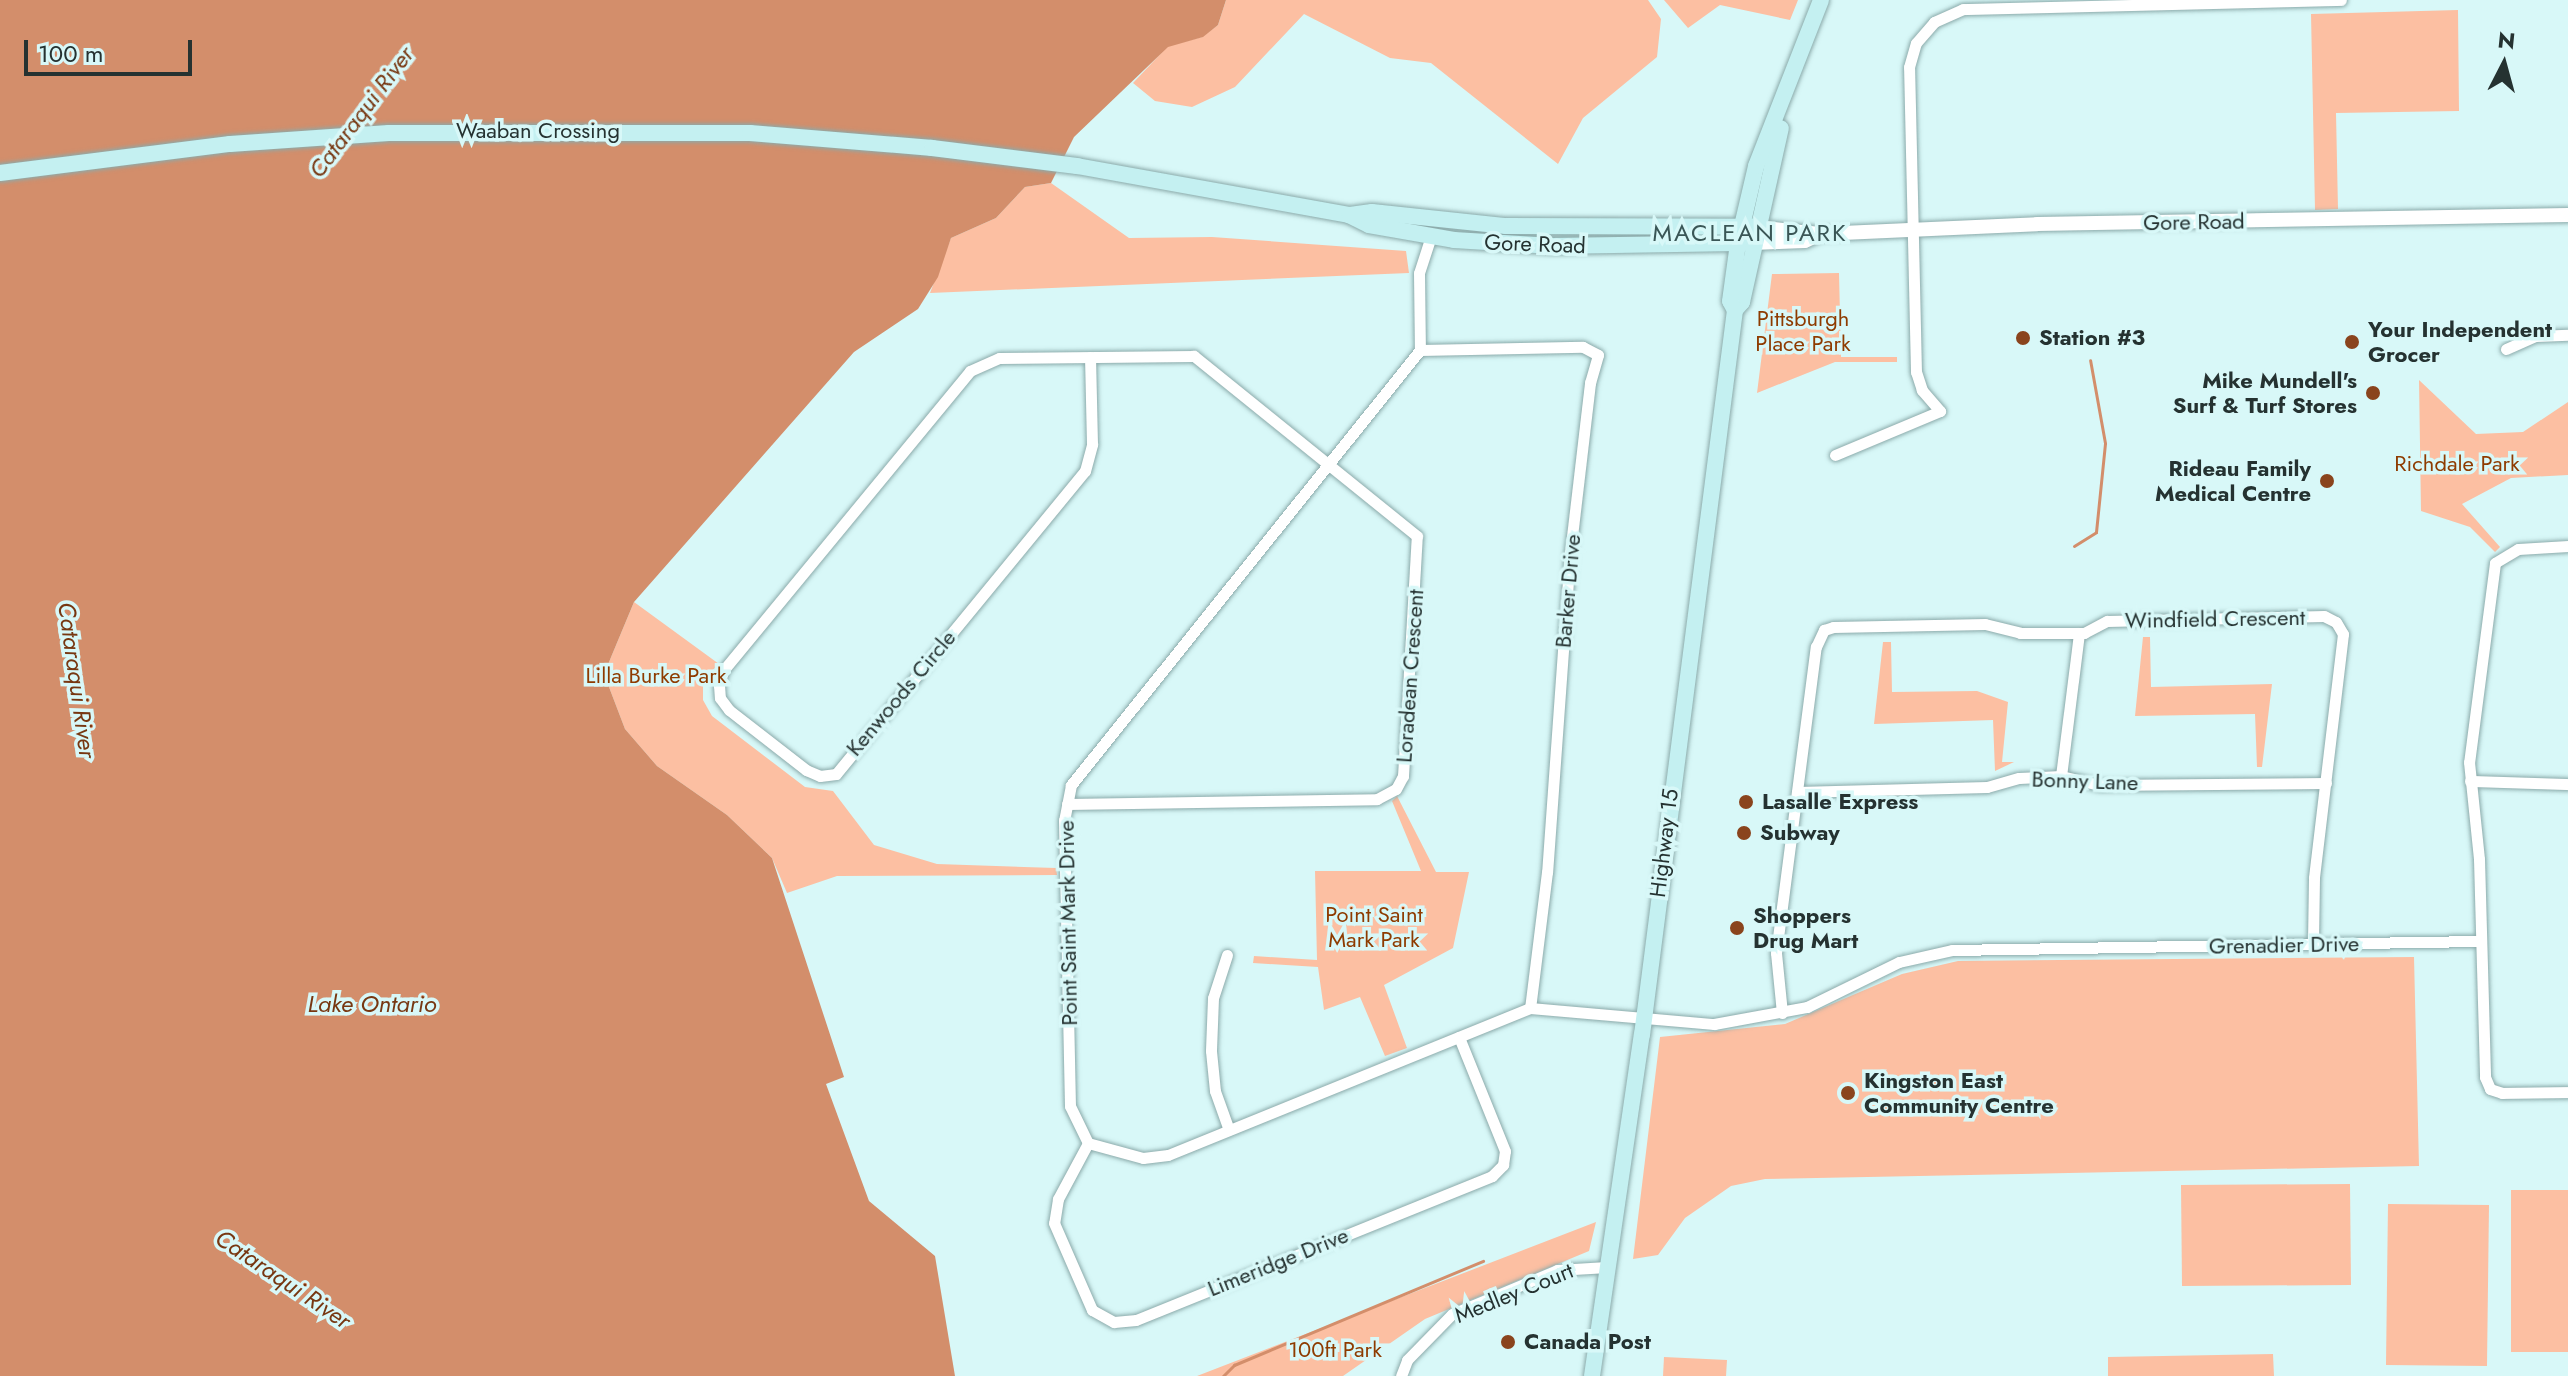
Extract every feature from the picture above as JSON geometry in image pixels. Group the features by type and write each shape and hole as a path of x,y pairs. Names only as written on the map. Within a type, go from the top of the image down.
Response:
{"main road":[{"name":"Highway 15","path":"1592,1376 1643,1021 1735,310 1742,302 1747,235 1782,107 1821,0"},
{"name":"Waaban Crossing","path":"0,173 230,144 550,130 827,138 1077,166"},
{"name":"Gore Road","path":"1077,166 1349,215 1369,225 1431,236 1553,246 1747,235"},
{"name":"Gore Road","path":"1349,215 1372,212 1518,227 1747,235"}],"street":[{"path":"1835,455 1940,411 1922,390 1916,372 1911,228 1909,67 1916,43 1934,22 1963,9 2341,0"},
{"name":"Gore Road","path":"1747,235 1805,241 1820,234 1911,228 2568,215"},
{"path":"1420,350 1419,273 1431,236"},
{"path":"2506,349 2535,336 2568,335"},
{"name":"Barker Drive","path":"1420,350 1583,347 1595,351 1599,361 1590,383 1570,553 1547,872 1530,1008"},
{"name":"Point Saint Mark Drive","path":"1088,1143 1070,1106 1067,804 1080,769 1420,350"},
{"name":"Kenwoods Circle","path":"1090,357 1092,444 1085,471 836,774 806,770 729,710 720,698 723,671 970,371 999,358 1090,357 1194,356 1330,463"},
{"name":"Loradean Crescent","path":"1067,804 1377,799 1396,789 1403,776 1419,548 1417,536 1330,463"},
{"path":"2568,546 2518,549 2495,563 2470,781 2485,1077 2490,1089 2568,1092"},
{"name":"Windfield Crescent","path":"1782,1013 1776,953 1816,647 1824,630 1985,624 2020,633 2079,633 2107,621 2324,616 2336,622 2343,634 2314,878 2313,945"},
{"path":"2061,776 2079,633"},
{"name":"Bonny Lane","path":"1797,792 1987,787 2019,778 2061,776 2099,785 2326,783"},
{"path":"2470,781 2568,784"},
{"name":"Grenadier Drive","path":"1643,1021 1714,1024 1782,1013 1899,962 1952,950 2480,941"},
{"path":"1227,955 1213,998 1211,1051 1215,1091 1229,1130"},
{"path":"1088,1143 1143,1158 1168,1155 1530,1008 1643,1021"},
{"name":"Limeridge Drive","path":"1088,1143 1058,1199 1054,1223 1092,1310 1114,1322 1136,1320 1492,1176 1503,1165 1505,1151 1459,1037"},
{"name":"Medley Court","path":"1401,1376 1407,1360 1452,1314 1557,1270 1607,1267"}],"green space":[{"path":"1226,0 1648,0 1661,19 1657,57 1583,118 1558,164 1431,63 1390,58 1304,14 1235,87 1192,107 1155,101 1133,83 1168,46 1202,37 1218,25"},
{"path":"1664,0 1798,0 1790,20 1720,5 1688,28"},
{"path":"2458,10 2459,111 2336,113 2338,209 2315,210 2311,14"},
{"path":"1051,183 1129,238 1212,237 1406,251 1409,273 930,293 951,238 996,218 1025,187"},
{"name":"Pittsburgh Place Park","path":"1839,273 1841,357 1897,357 1897,362 1835,362 1757,393 1772,274"},
{"name":"Richdale Park","path":"2419,380 2476,434 2523,432 2568,402 2568,475 2511,478 2462,504 2500,547 2495,552 2470,527 2421,511"},
{"name":"Lilla Burke Park","path":"634,602 719,664 703,679 703,700 712,716 805,787 833,791 874,845 937,864 1056,868 1057,875 837,876 787,893 772,858 727,815 657,766 625,729 604,674"},
{"path":"2143,637 2150,637 2151,687 2272,684 2262,767 2257,767 2255,714 2135,716"},
{"path":"1883,642 1891,642 1892,692 1977,691 2008,702 2002,762 2014,762 1995,771 1993,720 1874,724"},
{"name":"Point Saint Mark Park","path":"1397,796 1436,872 1469,872 1453,948 1384,985 1407,1048 1385,1056 1360,997 1324,1010 1318,967 1253,963 1254,956 1317,960 1315,871 1421,871 1392,801"},
{"path":"2414,957 2419,1166 1765,1179 1731,1186 1685,1218 1658,1255 1633,1259 1660,1037 1785,1024 1902,974 1958,961"},
{"path":"2350,1184 2351,1285 2182,1286 2181,1185"},
{"path":"2511,1190 2568,1190 2568,1352 2511,1352"},
{"path":"2388,1204 2489,1205 2487,1366 2386,1365"},
{"name":"100ft Park","path":"1596,1222 1589,1251 1425,1319 1343,1376 1197,1376"},
{"path":"2273,1354 2274,1376 2108,1376 2108,1357"},
{"path":"1664,1357 1727,1360 1726,1376 1663,1376"}],"water":[{"name":"Lake Ontario","path":"0,0 1226,0 1218,25 1203,37 1168,47 1074,137 1051,183 1025,187 996,218 951,238 938,277 918,309 854,352 634,602 604,674 625,729 657,766 727,815 772,858 844,1077 826,1084 869,1201 935,1256 955,1376 0,1376"}],"waterway":[{"path":"2074,546 2096,532 2105,443 2090,360"},
{"path":"1223,1376 1234,1365 1483,1261"}],"place":[{"name":"Station #3","path":"2023,338"},
{"name":"Your Independent Grocer","path":"2352,342"},
{"name":"Mike Mundell's Surf & Turf Stores","path":"2373,393"},
{"name":"Rideau Family Medical Centre","path":"2327,481"},
{"name":"Lasalle Express","path":"1746,802"},
{"name":"Subway","path":"1744,833"},
{"name":"Shoppers Drug Mart","path":"1737,928"},
{"name":"Kingston East Community Centre","path":"1848,1093"},
{"name":"Canada Post","path":"1508,1342"}],"district":[{"name":"MACLEAN PARK","path":"1750,233"}],"water label":[{"name":"Cataraqui River","path":"361,112"},
{"name":"Cataraqui River","path":"77,680"},
{"name":"Cataraqui River","path":"283,1279"}]}
